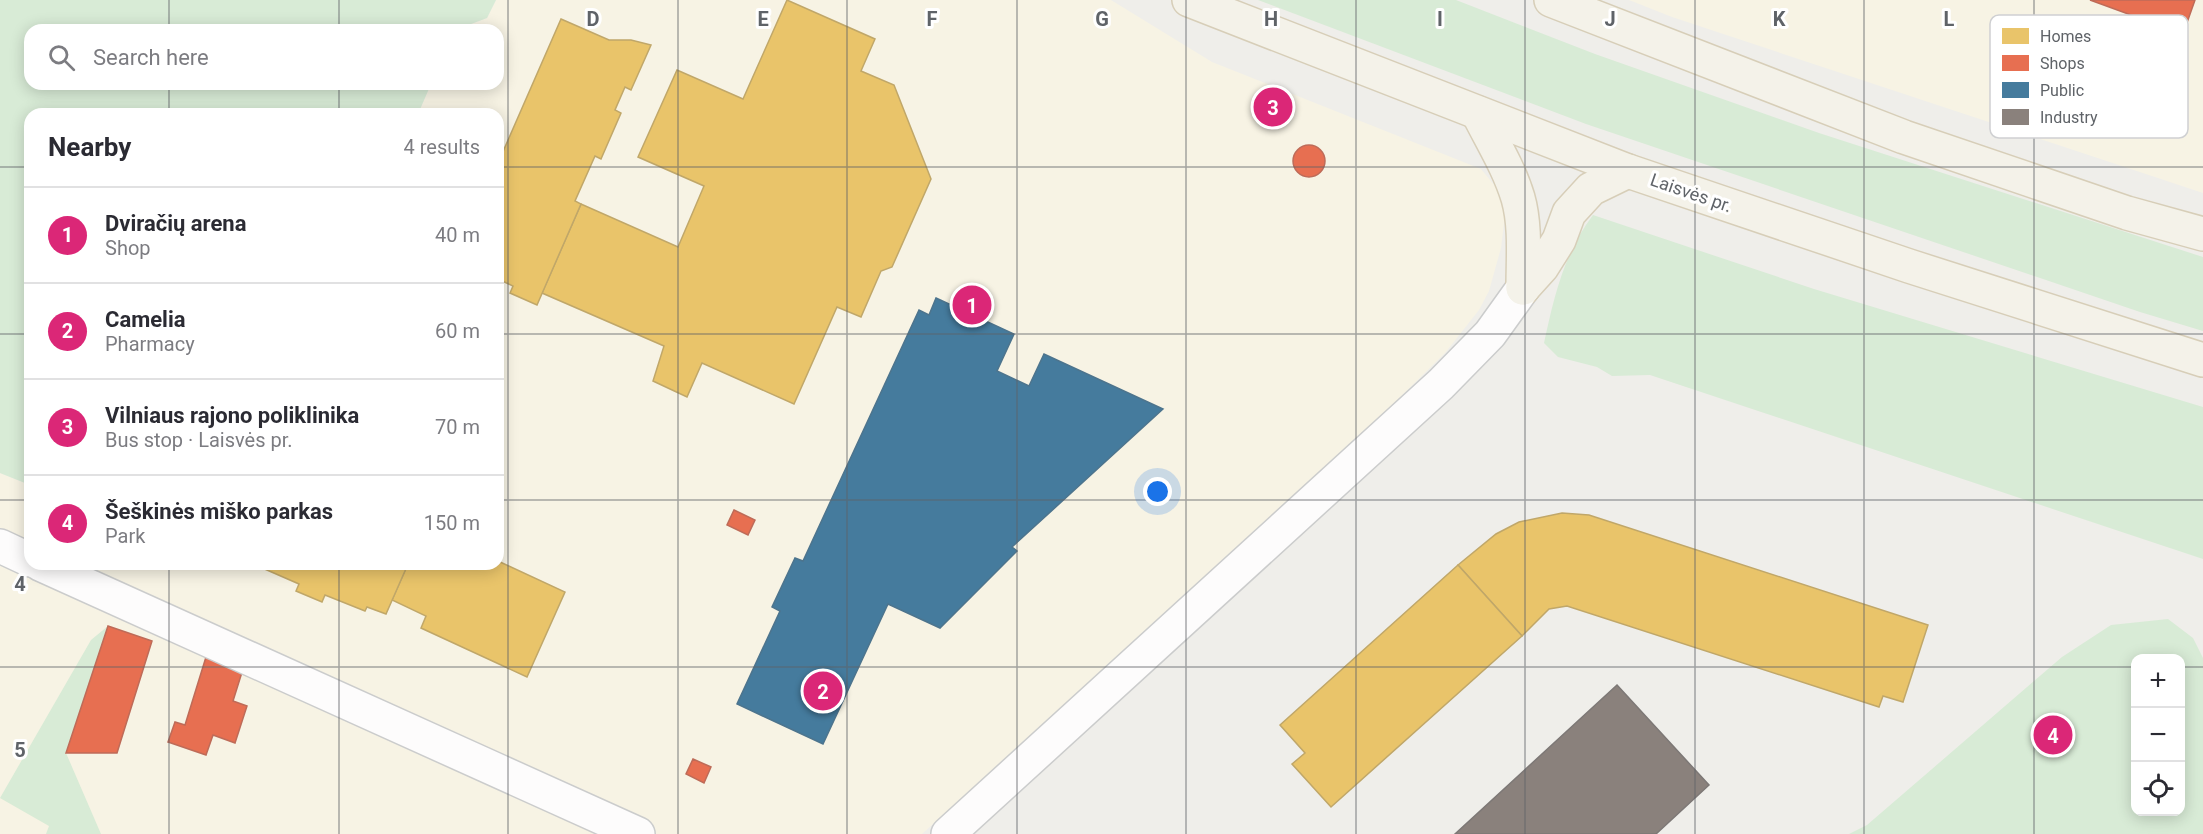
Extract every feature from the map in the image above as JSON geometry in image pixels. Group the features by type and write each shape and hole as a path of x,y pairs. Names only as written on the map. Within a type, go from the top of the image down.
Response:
{"main road":[{"name":"Laisvės pr.","path":"1189,0 1628,171 1920,270 2203,360"},
{"path":"1551,0 1904,137 2127,213 2203,234"},
{"path":"1478,113 1507,168 1518,200 1523,256 1523,288"},
{"path":"1523,288 1542,267 1559,240 1569,213 1591,189 1628,171"}],"street":[{"path":"948,834 1441,384 1490,334 1523,288"},
{"path":"0,546 24,557"},
{"path":"53,570 638,834"}],"shaded area":[{"path":"496,0 1111,0 1212,62 1481,169 1499,191 1505,215 1501,248 1489,291 1479,310 1445,353 1387,410 922,834 0,834 0,473 24,483 24,570 504,570 504,108 421,108 428,90 504,90 504,24 471,24 487,18"},
{"path":"1629,0 2203,0 2203,193 2037,138 2188,138 2188,15 1990,15 1990,122 1672,17"}],"green space":[{"path":"0,0 496,0 487,18 471,24 24,24 24,90 428,90 421,108 24,108 24,483 0,473"},
{"path":"1258,0 1456,0 1595,54 1819,133 2203,257 2203,331 2140,312 1586,124"},
{"path":"1593,215 1814,289 2203,407 2203,559 1650,375 1612,376 1597,367 1558,357 1544,343 1552,309 1567,260"},
{"path":"2168,619 2193,638 2203,658 2203,834 1849,834 1867,825 2062,657 2111,625"},
{"path":"108,626 66,753 101,834 46,834 49,826 0,798 91,640"}],"building: Homes":[{"path":"787,0 875,39 861,71 894,85 931,179 892,267 881,271 861,317 837,307 794,404 702,363 687,397 653,381 664,346 542,293 581,204 678,247 704,186 638,157 677,70 743,99"},
{"path":"561,19 609,40 631,40 651,45 631,90 625,87 615,110 621,113 601,159 595,156 575,201 581,204 537,305 510,293 513,286 504,282 504,149"},
{"path":"1562,513 1589,515 1928,625 1903,702 1883,696 1879,707 1567,606 1549,609 1522,636 1458,565 1496,534 1519,522"},
{"path":"504,564 565,592 527,677 421,628 426,616 392,600 405,570 504,570"},
{"path":"1458,565 1522,636 1331,807 1292,764 1305,753 1280,725"},
{"path":"267,570 405,570 386,614 367,607 365,611 325,595 322,602 296,591 299,584"}],"building: Shops":[{"path":"2090,0 2195,0 2188,20 2188,15 2131,15"},
{"path":"1309,145 1320,150 1325,161 1320,172 1309,177 1298,172 1293,161 1298,150"},
{"path":"734,510 755,520 748,535 727,525"},
{"path":"108,626 152,641 117,753 66,753"},
{"path":"206,657 243,669 233,701 247,706 235,743 213,735 206,755 168,742 175,722 185,725"},
{"path":"693,759 711,767 704,783 686,774"}],"building: Public":[{"path":"936,298 1014,334 997,371 1029,386 1044,354 1163,409 1012,547 1017,551 940,628 888,604 823,744 737,704 780,611 772,607 795,558 803,561 919,310 929,315"}],"building: Industry":[{"path":"1617,685 1709,785 1656,834 1455,834"}],"place":[{"name":"Vilniaus rajono poliklinika","path":"1273,107"},
{"name":"Dviračių arena","path":"972,305"},
{"name":"Camelia","path":"823,691"},
{"name":"Šeškinės miško parkas","path":"2053,735"}]}
